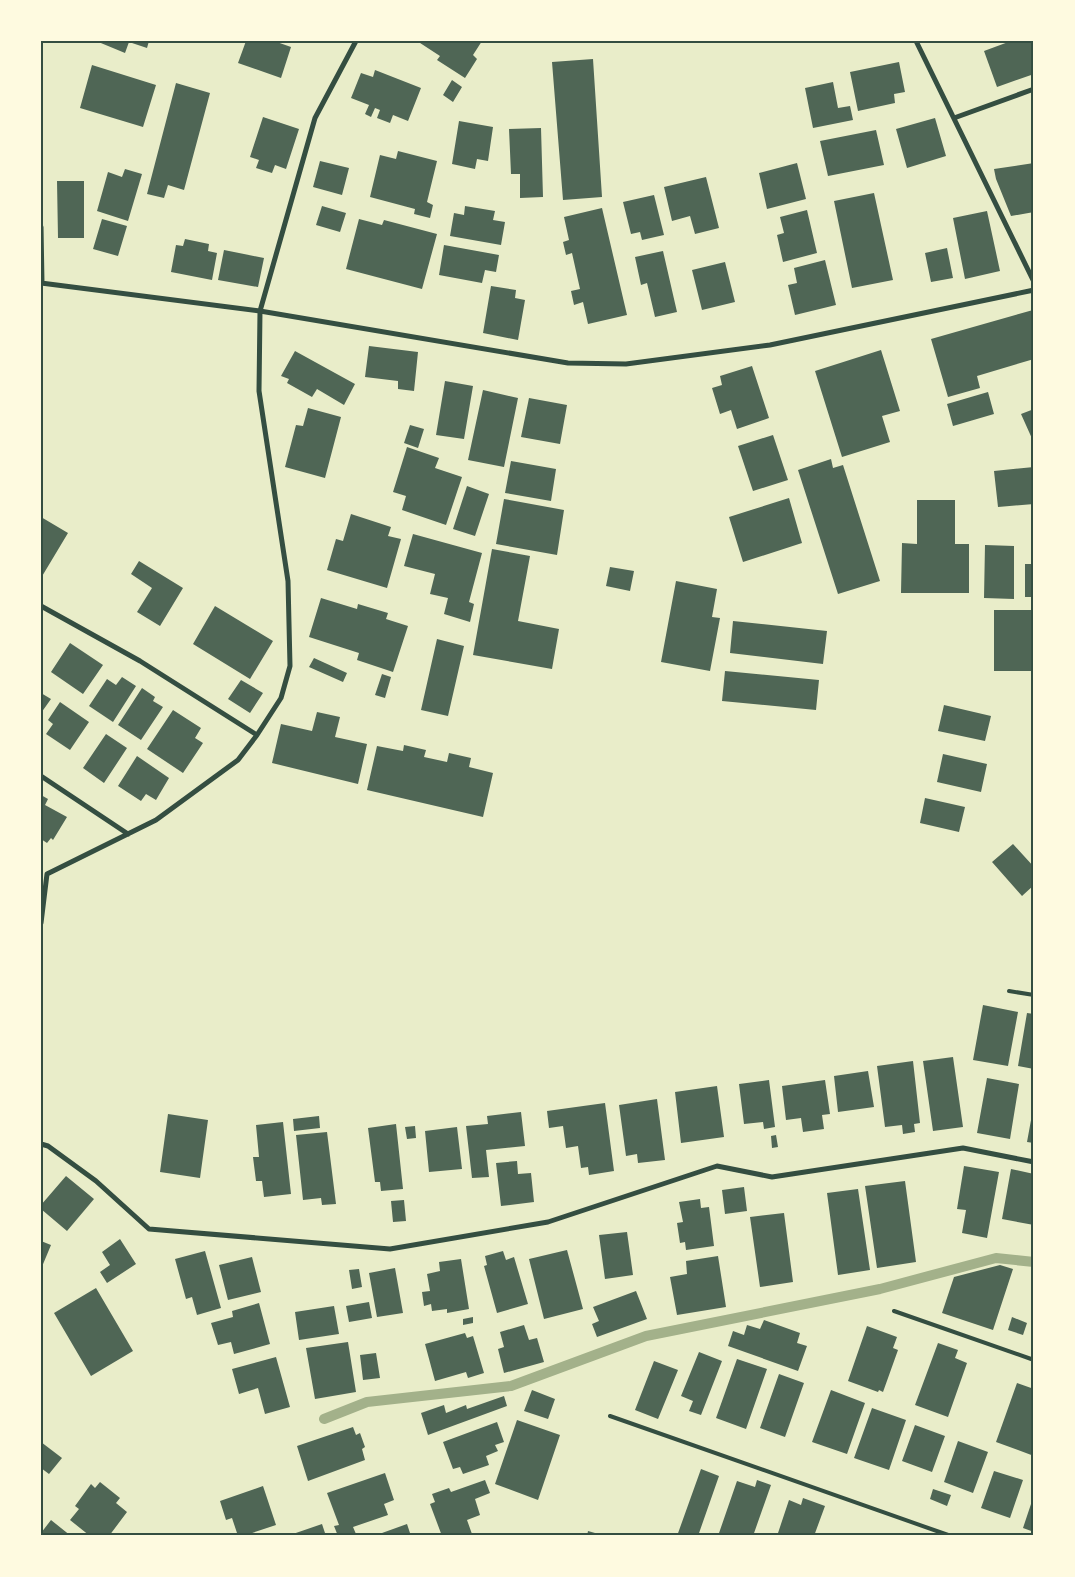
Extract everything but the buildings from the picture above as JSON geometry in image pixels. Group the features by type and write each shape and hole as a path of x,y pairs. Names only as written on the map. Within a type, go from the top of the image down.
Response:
{"street":[{"path":"47,874 156,820 238,760 281,698 290,666 288,582 258,390 260,311 315,118 356,41"},
{"path":"916,41 1034,282"},
{"path":"954,118 1034,89"},
{"path":"41,227 42,283 260,311 568,363 626,364 770,344 1034,290"},
{"path":"41,606 140,661 257,735"},
{"path":"41,776 128,834"},
{"path":"41,871 47,874"},
{"path":"41,924 47,874"},
{"path":"41,1144 48,1146 96,1181 149,1229 390,1249 548,1222 717,1166 772,1178 963,1148 1034,1162"}],"lane":[{"path":"1009,991 1034,995"},
{"path":"894,1311 1034,1360"},
{"path":"610,1416 951,1536"}],"waterway":[{"path":"324,1419 367,1402 511,1386 646,1336 880,1289 996,1258 1034,1262"}]}
